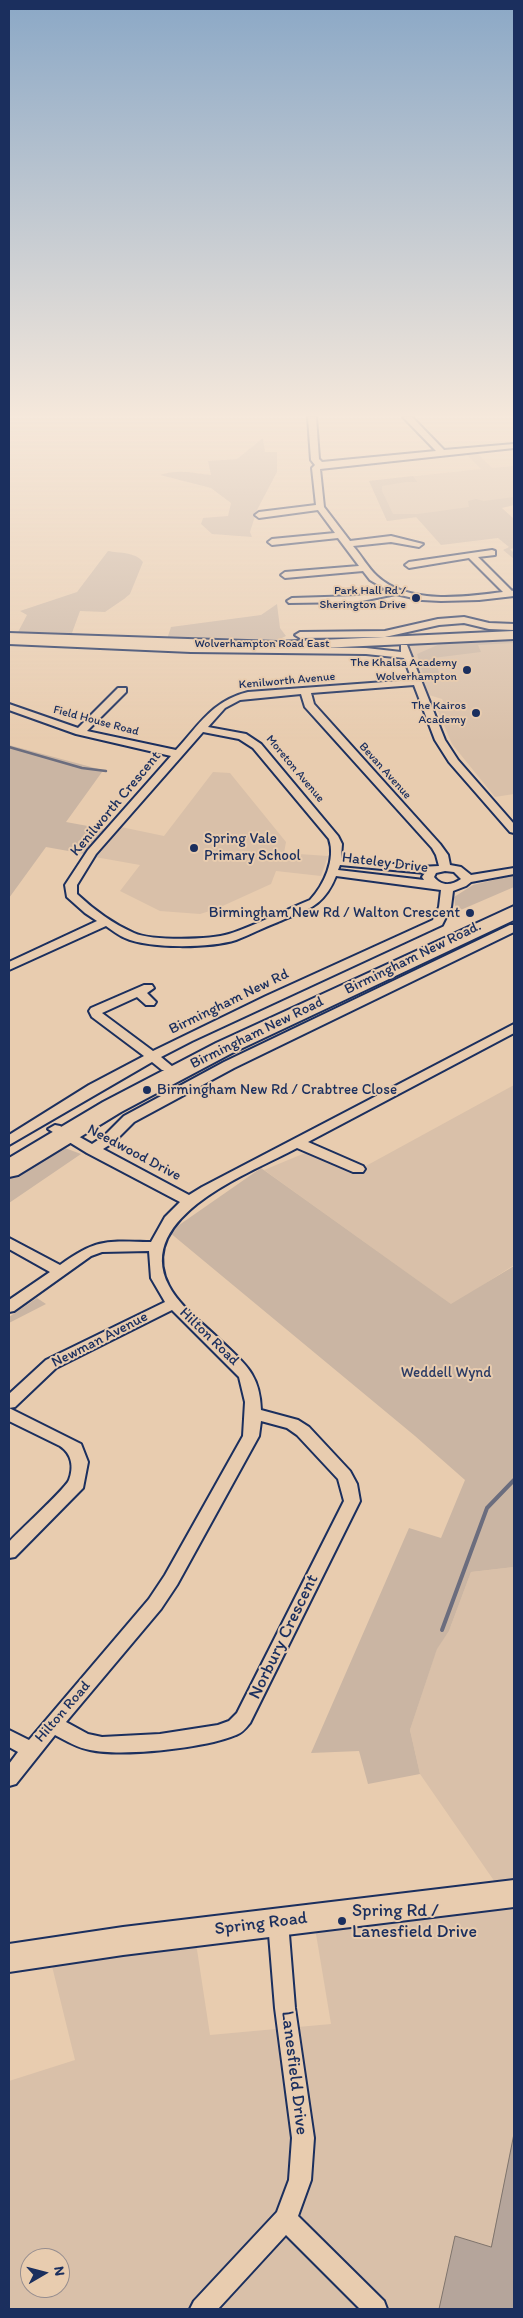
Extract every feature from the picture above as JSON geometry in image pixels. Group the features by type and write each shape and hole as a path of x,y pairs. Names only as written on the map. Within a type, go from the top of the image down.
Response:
{"highway":[{"name":"Birmingham New Road","path":"9,1169 160,1061 513,915"},
{"name":"Birmingham New Road","path":"9,1157 224,1048 513,915"}],"main road":[{"name":"Wolverhampton Road East","path":"9,637 255,646 402,642 514,635"},
{"name":"Spring Road","path":"9,1958 514,1893"}],"street":[{"path":"332,525 364,568 381,585 395,591 441,598 512,593"},
{"path":"272,542 286,543 338,535"},
{"path":"346,544 391,539 403,545 419,544"},
{"path":"409,565 492,552"},
{"path":"471,555 512,593"},
{"path":"285,575 364,568"},
{"path":"292,601 364,598 395,591"},
{"path":"441,598 458,639"},
{"path":"300,635 314,633 384,634 450,620 468,620 489,626 514,627"},
{"name":"Wolverhampton Road East","path":"9,642 190,649 366,651 407,656"},
{"path":"402,642 440,740 450,756 514,830"},
{"name":"Kenilworth Avenue","path":"201,729 221,706 236,698 418,682"},
{"path":"80,732 122,690"},
{"name":"Bevan Avenue","path":"305,691 309,705 436,846 442,855 440,869"},
{"name":"Field House Road","path":"9,707 80,732 178,754"},
{"name":"Kenilworth Crescent","path":"201,729 92,852 71,885 71,896 74,900 105,922 139,938 215,941 232,936 314,902 322,894 333,867"},
{"name":"Moreton Avenue","path":"201,729 242,736 257,746 334,838 338,845 333,867"},
{"name":"Hateley Drive","path":"333,867 440,869"},
{"name":"Hateley Drive","path":"333,867 441,886"},
{"path":"440,869 462,871 467,879"},
{"name":"Birmingham New Rd","path":"9,1141 104,1082 160,1061 264,1002 438,922 445,907 441,886 428,877 440,869"},
{"path":"441,886 461,885 467,879 514,871"},
{"name":"Birmingham New Road.","path":"92,1150 109,1139 129,1119 513,915"},
{"path":"9,966 105,922"},
{"path":"150,1002 143,990 95,1011 96,1014 160,1061"},
{"name":"Hilton Road","path":"9,1778 30,1750 155,1604 166,1588 251,1436 255,1414 251,1389 242,1369 174,1303 162,1288 157,1273 156,1247 169,1220 189,1201 514,1028"},
{"name":"Needwood Drive","path":"60,1131 189,1201"},
{"path":"297,1143 358,1168"},
{"path":"9,1243 61,1272"},
{"path":"9,1307 86,1253 100,1247 156,1247"},
{"name":"Newman Avenue","path":"9,1403 51,1364 174,1303"},
{"path":"9,1414 75,1448 80,1462 77,1484 9,1552"},
{"name":"Norbury Crescent","path":"53,1724 81,1740 108,1746 211,1735 229,1730 244,1718 352,1501 349,1484 344,1475 303,1431 292,1424 255,1414"},
{"path":"9,1738 30,1750"},
{"name":"Lanesfield Drive","path":"202,2309 286,2219 300,2180 303,2138 285,2008 278,1922"},
{"path":"286,2219 376,2309"}],"shaded area":[{"path":"514,639 514,794 495,797 452,744 436,707 444,703 442,699 429,695 409,645"},
{"name":"Spring Vale Primary School","path":"213,772 230,773 286,842 284,853 328,856 321,876 276,871 271,884 216,909 200,914 160,911 120,891 140,865 95,857 121,827 164,836"},
{"path":"514,1085 514,1265 452,1305 264,1170 305,1153 353,1173"},
{"path":"514,1567 514,1882 497,1885 420,1774 410,1730 437,1648 449,1631 471,1572"},
{"path":"514,1903 514,2309 9,2309 9,2081 75,2060 51,1962 196,1943 210,2035 331,2024 315,1928 359,1925"}],"green space":[{"path":"202,525 252,525 250,532 252,537 212,534"},
{"path":"423,525 514,525 514,548 510,549 514,553 514,559 503,550 509,547 498,538 441,545"},
{"path":"108,551 136,556 143,562 130,594 105,612 80,611 72,633 18,632 27,615 20,611 77,592"},
{"path":"277,604 280,628 286,636 276,641 167,639 171,627 261,615"},
{"path":"514,640 514,643 478,645 481,652 433,658 442,679 425,681 417,654 440,644"},
{"path":"9,745 106,771 102,772 66,822 104,829 85,854 46,847 9,898"},
{"path":"514,875 514,887 456,912 454,897 473,885"},
{"path":"57,1145 81,1154 9,1203 9,1176"},
{"name":"Weddell Wynd","path":"261,1168 451,1304 514,1266 514,1567 471,1572 449,1631 437,1649 410,1730 420,1774 368,1784 359,1751 311,1753 409,1528 441,1538 465,1480 415,1436 169,1232"},
{"path":"37,1298 46,1304 9,1323 9,1317"}],"building":[{"path":"514,2134 514,2309 439,2309 455,2236 491,2247"}],"waterway":[{"path":"9,747 82,768 106,771"},
{"path":"442,1630 487,1508 514,1480"}],"place":[{"name":"Park Hall Rd / Sherington Drive","path":"416,598"},
{"name":"The Khalsa Academy Wolverhampton","path":"467,670"},
{"name":"The Kairos Academy","path":"476,713"},
{"name":"Spring Vale Primary School","path":"194,848"},
{"name":"Birmingham New Rd / Walton Crescent","path":"470,913"},
{"name":"Birmingham New Rd / Crabtree Close","path":"147,1090"},
{"name":"Spring Rd / Lanesfield Drive","path":"342,1921"}]}
